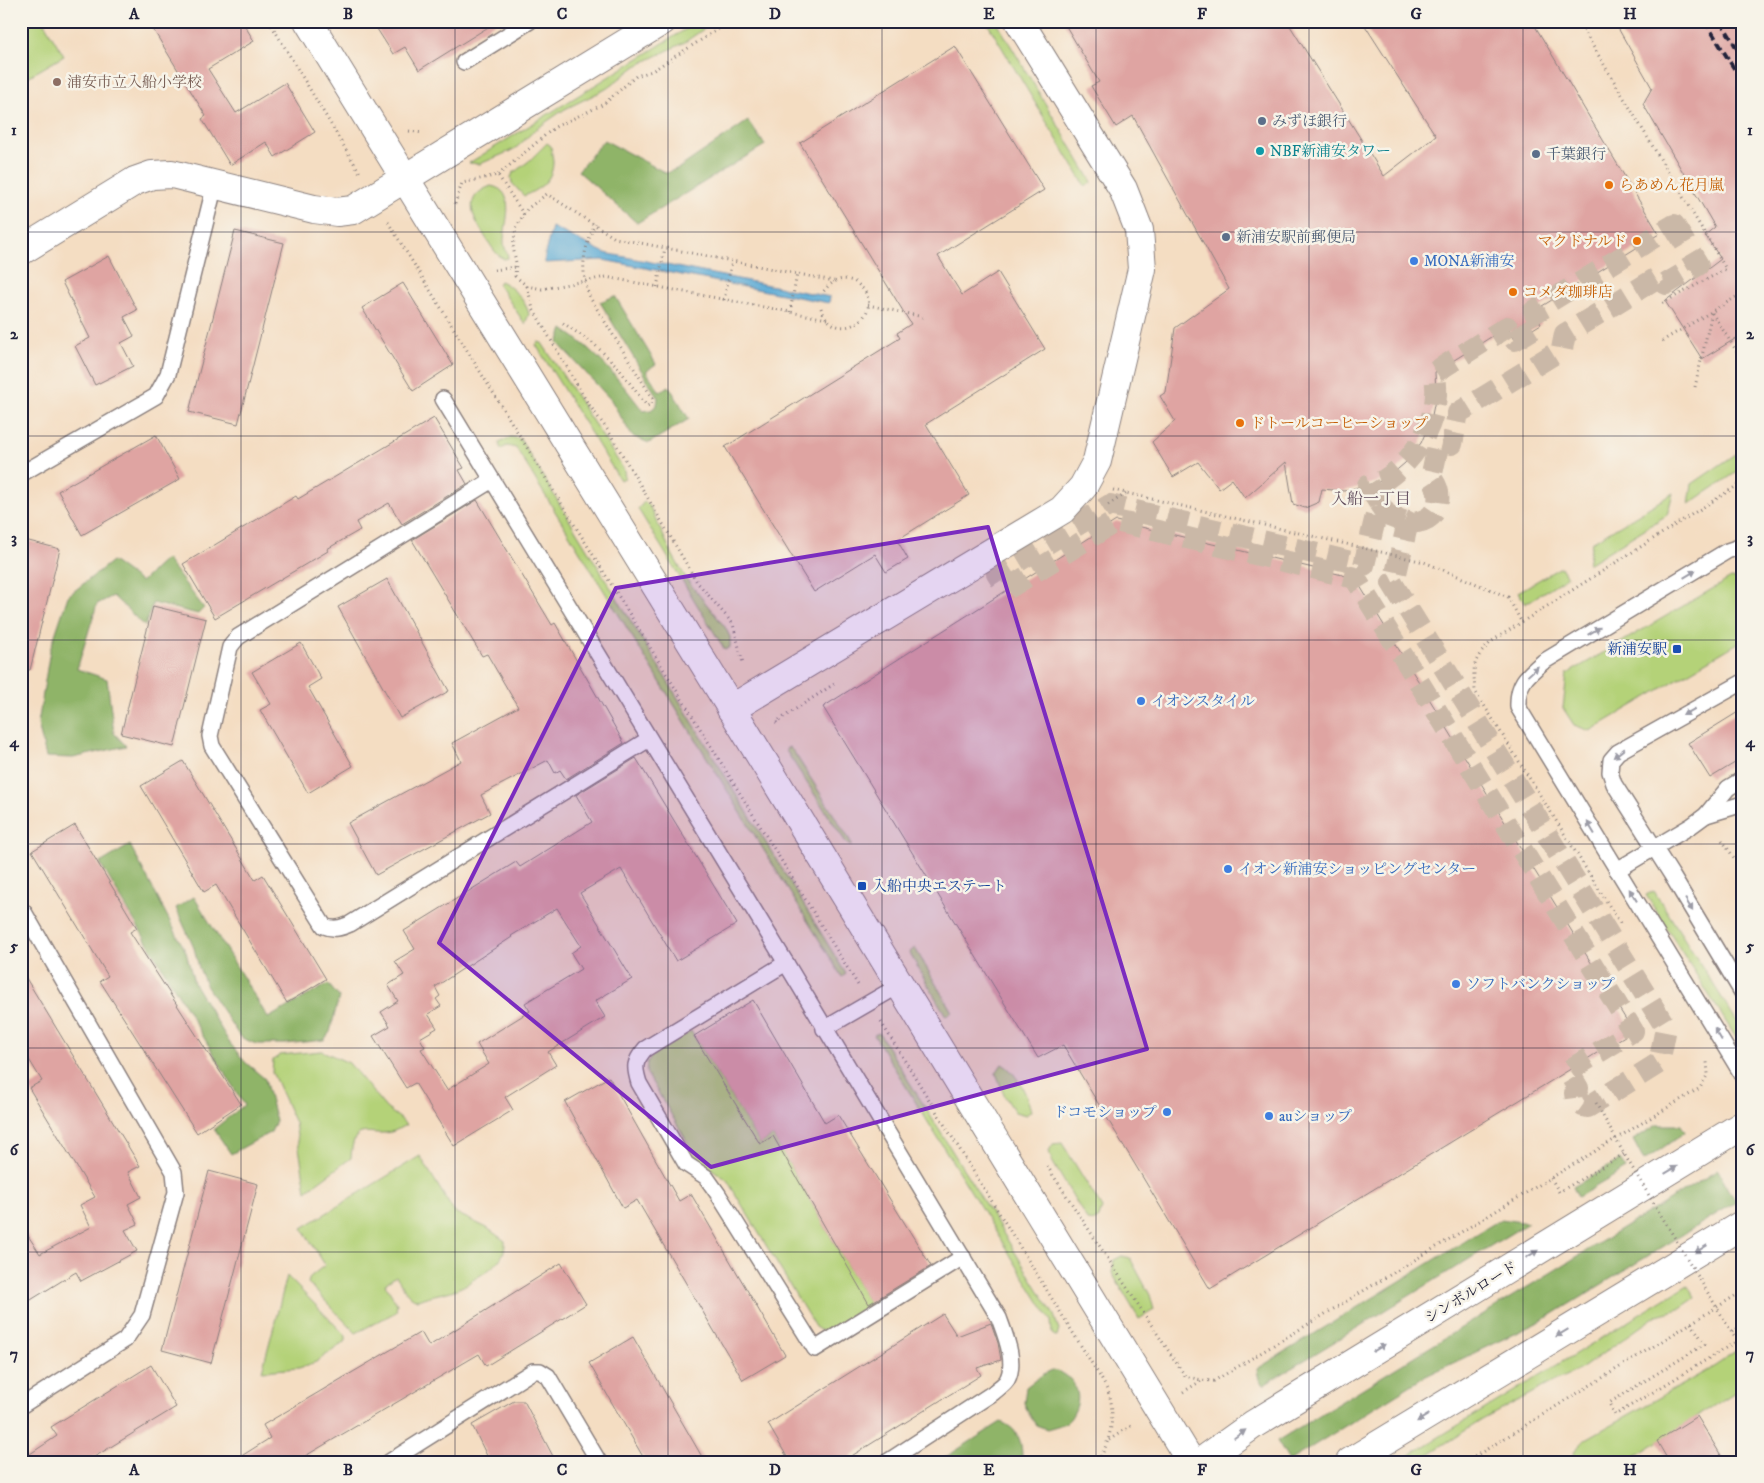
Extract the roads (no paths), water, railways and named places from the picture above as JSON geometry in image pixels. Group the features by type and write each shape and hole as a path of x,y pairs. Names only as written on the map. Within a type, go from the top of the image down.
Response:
{"street":[{"path":"308,21 1191,1462"},
{"path":"21,251 135,181 152,175 172,174 314,209 338,212 353,210 406,180 662,21"},
{"path":"731,709 1062,510 1083,487 1097,461 1142,269 1140,230 1123,189 1019,21"},
{"name":"シンボルロード","path":"1201,1462 1254,1424 1743,1125"},
{"path":"1350,1462 1743,1224"}],"lane":[{"path":"464,62 530,21"},
{"path":"21,474 156,396 168,374 215,184"},
{"path":"443,399 786,963 824,1030 999,1318 1009,1344 1010,1368 1007,1380 993,1393 887,1462"},
{"path":"492,480 238,638 230,646 210,736 212,746 217,755 324,926 341,928 649,739"},
{"path":"1743,547 1727,551 1543,662 1528,674 1518,692 1518,707 1743,1076"},
{"path":"1743,682 1618,752 1611,760 1610,772 1614,784 1743,994"},
{"path":"1617,870 1691,826 1706,815 1728,788 1743,779"},
{"path":"1706,815 1743,804"},
{"path":"21,1406 125,1340 142,1315 176,1192 174,1172 27,930 24,912"},
{"path":"786,963 645,1049 637,1058 634,1070 639,1083 686,1164 706,1178 718,1194 815,1349 962,1257"},
{"path":"824,1030 900,985"},
{"path":"389,1462 533,1371 540,1371 548,1376 599,1462"}],"water":[{"path":"552,227 605,253 830,297 829,303 603,260 545,263 545,253"}],"tunnel":[{"path":"1674,225 1698,265 1666,284 1660,276 1565,334 1562,349 1458,413 1452,444 1439,441 1431,478 1438,491 1438,504 1431,516 1425,520 1410,522 1387,515 1368,485 1384,480 1396,472 1420,443 1431,420 1434,407 1436,392 1435,372 1507,327 1515,340 1541,324 1534,311 1674,225"},
{"path":"1379,503 1387,515 1408,522 1394,582 1392,583 1666,1028 1659,1063 1588,1107 1576,1101 1575,1093 1578,1088 1568,1071 1633,1031 1355,578 1116,521 1007,589 997,574 1110,505 1364,565 1379,503"}],"railway":[{"path":"1705,21 1743,83"},
{"path":"1721,21 1743,59"}],"place":[{"name":"浦安市立入船小学校","path":"57,82"},
{"name":"みずほ銀行","path":"1262,121"},
{"name":"NBF新浦安タワー","path":"1260,151"},
{"name":"千葉銀行","path":"1536,154"},
{"name":"らあめん花月嵐","path":"1609,185"},
{"name":"新浦安駅前郵便局","path":"1226,237"},
{"name":"マクドナルド","path":"1637,241"},
{"name":"MONA新浦安","path":"1414,261"},
{"name":"コメダ珈琲店","path":"1513,292"},
{"name":"ドトールコーヒーショップ","path":"1240,423"},
{"name":"新浦安駅","path":"1677,649"},
{"name":"イオンスタイル","path":"1141,701"},
{"name":"イオン新浦安ショッピングセンター","path":"1228,869"},
{"name":"入船中央エステート","path":"862,886"},
{"name":"ソフトバンクショップ","path":"1456,984"},
{"name":"ドコモショップ","path":"1167,1112"},
{"name":"auショップ","path":"1269,1116"}],"district":[{"name":"入船一丁目","path":"1371,498"}]}
